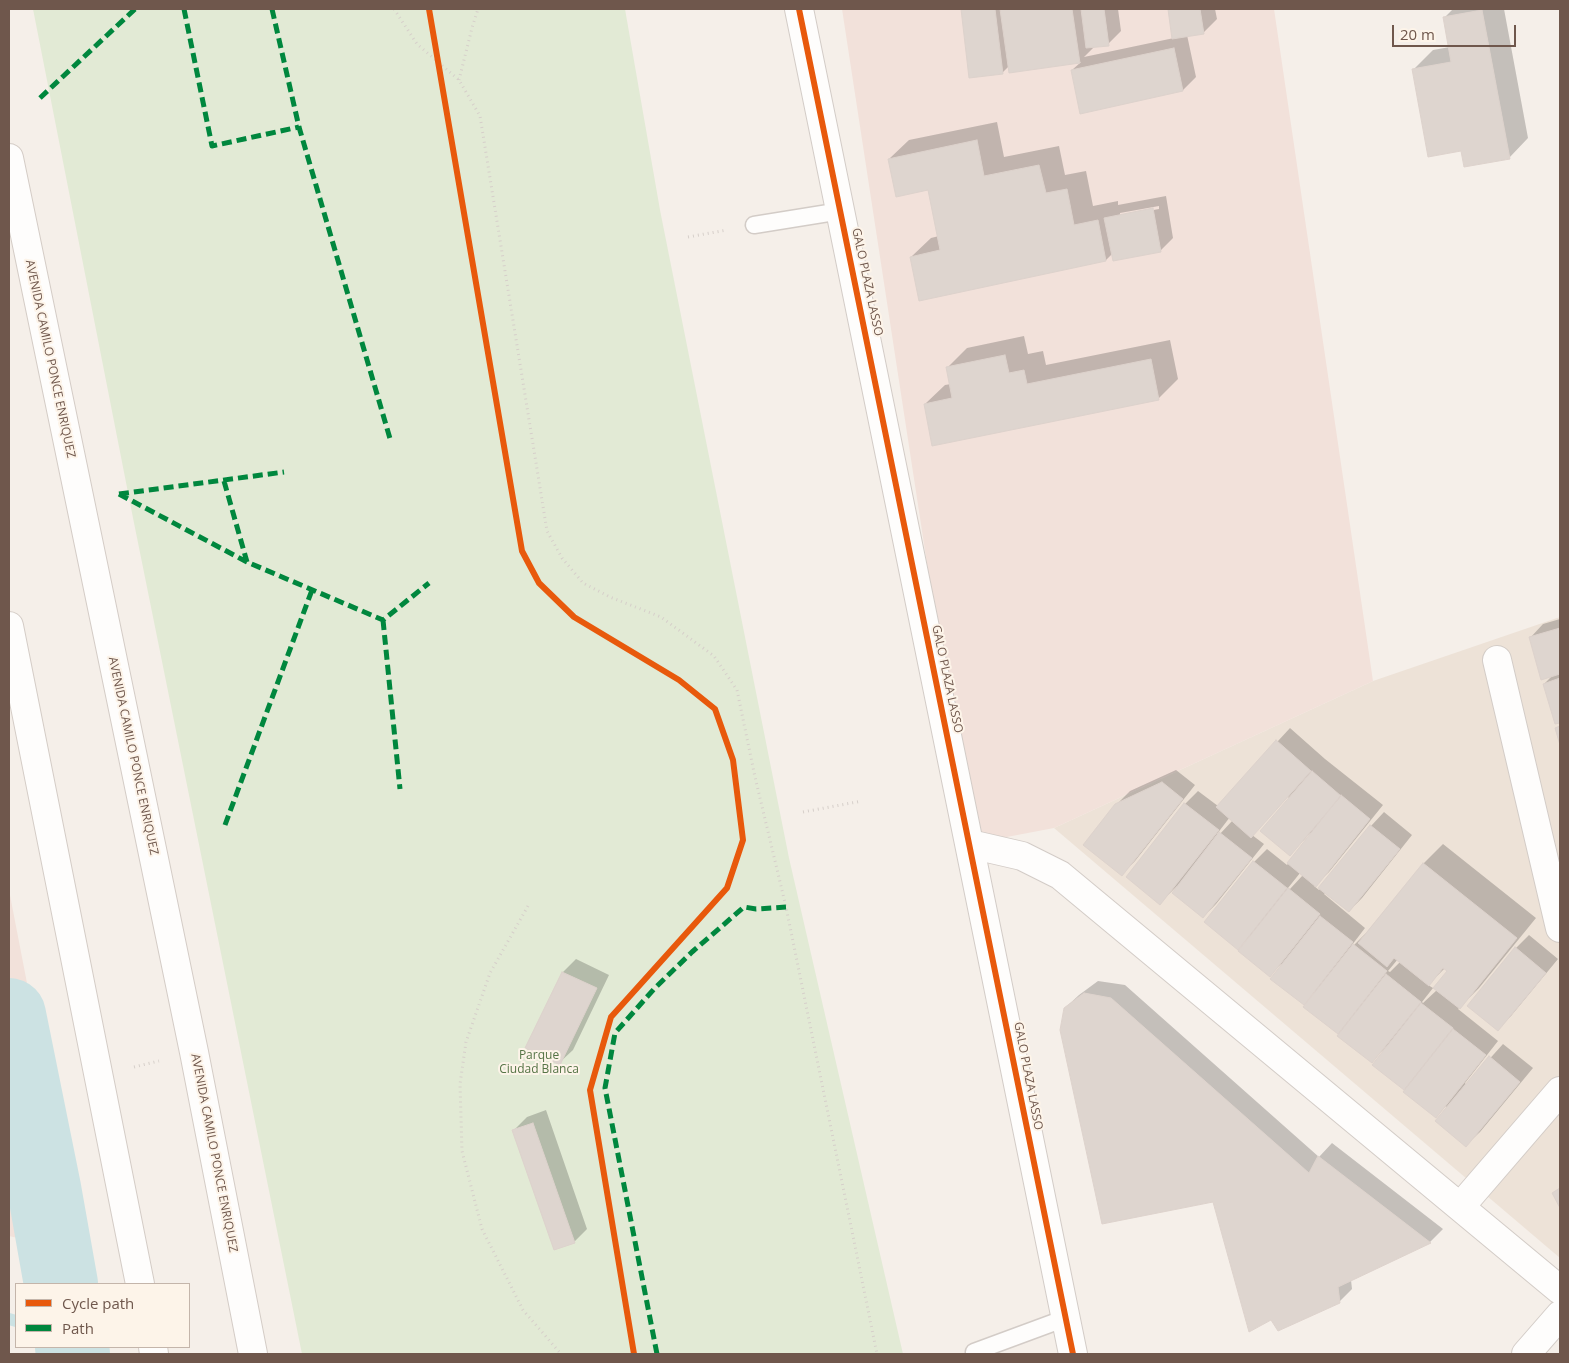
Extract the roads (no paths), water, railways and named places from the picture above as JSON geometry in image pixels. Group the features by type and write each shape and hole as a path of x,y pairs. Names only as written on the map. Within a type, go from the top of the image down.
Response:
{"street":[{"name":"GALO PLAZA LASSO","path":"799,9 1073,1354"},
{"name":"AVENIDA CAMILO PONCE ENRIQUEZ","path":"9,158 196,1062 253,1354"},
{"path":"9,626 140,1283"},
{"path":"1497,660 1560,928"},
{"path":"970,844 1022,856 1060,875 1560,1290"},
{"path":"1460,1207 1560,1091"},
{"path":"1526,1354 1560,1315"}],"lane":[{"path":"754,225 841,211"},
{"path":"974,1352 1066,1318"}],"waterway":[{"path":"9,1015 44,1188 61,1283"},
{"path":"9,1319 15,1321"},
{"path":"62,1348 71,1354"},
{"path":"72,1348 73,1354"}],"park label":[{"name":"Parque Ciudad Blanca","path":"539,1063"}]}
